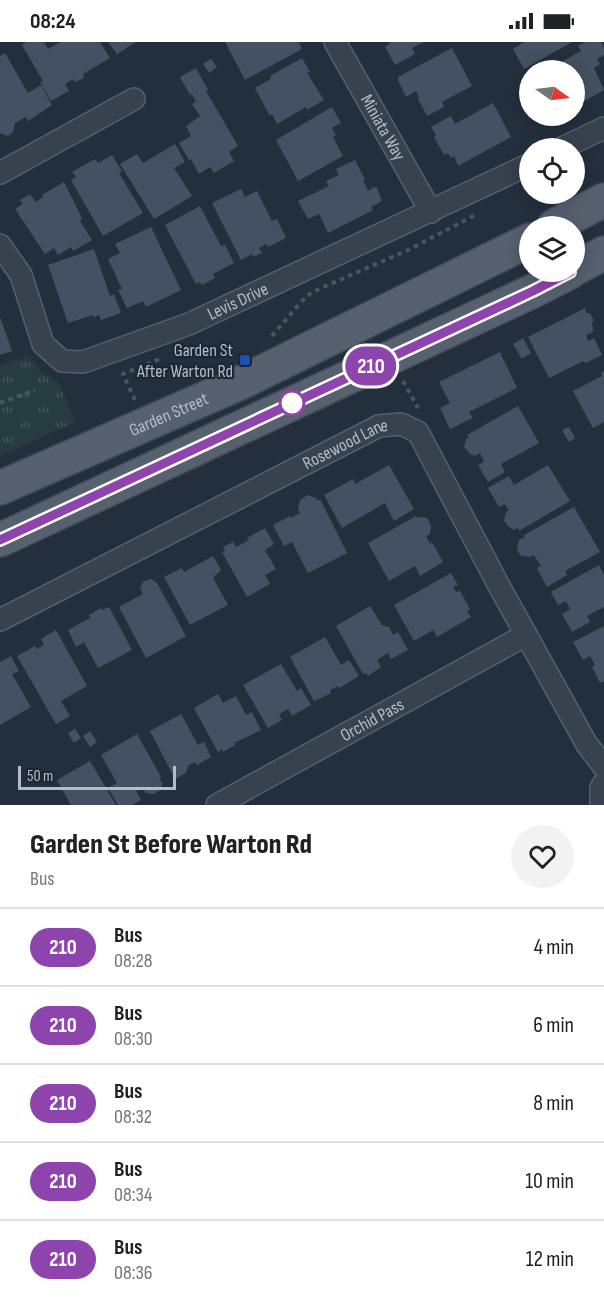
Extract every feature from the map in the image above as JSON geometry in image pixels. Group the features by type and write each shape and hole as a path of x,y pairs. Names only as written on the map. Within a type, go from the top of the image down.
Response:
{"main road":[{"path":"573,216 604,200"},
{"name":"Garden Street","path":"0,488 240,383 519,245"},
{"path":"585,263 604,253"},
{"path":"0,540 551,282"}],"street":[{"name":"Miniata Way","path":"335,42 431,212"},
{"path":"0,173 134,99"},
{"path":"583,138 604,128"},
{"name":"Levis Drive","path":"0,245 21,276 43,344 62,361 83,362 189,324 519,169"},
{"name":"Rosewood Lane","path":"0,620 380,426 401,424 418,432 526,635 586,743 604,767"},
{"name":"Orchid Pass","path":"217,805 526,635"},
{"path":"601,805 601,788 604,783"}],"path":[{"path":"264,343 280,329 312,292 408,250 478,214"},
{"path":"135,400 123,374 172,354"},
{"path":"399,372 419,409"},
{"path":"0,402 35,390"},
{"path":"125,405 143,397"}],"green space":[{"path":"29,356 41,372 59,383 75,422 0,456 0,365"}],"building":[{"path":"26,42 44,42 48,49 60,42 100,42 110,58 83,74 84,78 75,82 73,79 65,84 69,91 51,101 40,82 43,81 22,45"},
{"path":"108,42 136,42 117,54"},
{"path":"225,42 299,42 302,49 245,80"},
{"path":"390,42 424,42 412,48 415,54 395,65 385,47"},
{"path":"524,42 572,42 540,60 519,60 513,49"},
{"path":"585,42 601,42 604,48 604,55 597,59 600,64 594,68 604,90 585,101 585,60 565,60 581,51 578,46"},
{"path":"452,48 472,86 442,102 444,107 427,116 416,91 406,97 398,77"},
{"path":"5,53 28,93 41,85 52,105 28,121 26,117 15,123 13,132 8,136 0,133 0,56"},
{"path":"302,58 310,72 307,73 324,100 307,110 306,107 277,124 272,114 270,116 255,88 271,79 270,76"},
{"path":"211,59 217,67 209,73 203,64"},
{"path":"196,68 208,90 206,91 238,146 229,152 234,161 214,173 210,167 199,174 179,143 191,136 186,126 200,116 192,104 196,102 192,94 190,95 180,77"},
{"path":"493,103 511,137 458,166 454,156 451,158 448,153 444,155 431,127 451,116 455,124"},
{"path":"332,107 341,123 332,128 336,135 333,137 343,156 298,181 276,140"},
{"path":"175,144 185,162 174,168 192,196 154,219 120,164 137,154 143,163"},
{"path":"112,155 122,171 119,173 143,213 103,236 71,180 76,177 72,172 95,159 98,163"},
{"path":"355,160 365,179 363,180 368,191 374,187 377,188 382,201 371,207 373,210 328,233 319,214 308,219 298,201 329,186 326,181 339,175 336,169"},
{"path":"64,182 82,218 80,221 92,240 73,251 71,247 58,255 54,248 45,254 15,209 23,204 20,200 30,194 36,202 43,197 42,195"},
{"path":"241,189 245,197 257,191 272,221 277,219 286,238 268,247 266,244 259,248 262,253 253,257 252,254 241,260 212,203"},
{"path":"200,206 221,246 225,245 234,263 213,274 215,278 202,285 200,282 196,284 165,225"},
{"path":"151,227 181,290 146,307 143,301 127,308 118,290 122,289 108,259 120,253 115,244"},
{"path":"94,249 110,296 114,294 121,313 101,320 99,315 93,318 93,315 68,323 48,265"},
{"path":"585,308 586,313 590,313 594,321 592,322 593,332 586,335 588,341 594,338 602,355 586,363 583,361 549,378 528,337"},
{"path":"0,317 12,351 0,355"},
{"path":"523,338 531,353 522,359 513,344"},
{"path":"500,352 517,388 469,412 473,418 450,429 440,408 450,403 439,382"},
{"path":"604,371 604,422 593,428 573,391 602,376 601,373"},
{"path":"518,406 539,443 501,464 505,472 488,482 478,465 484,462 480,453 475,456 464,447 466,439 469,438 467,435"},
{"path":"569,427 575,438 569,442 562,430"},
{"path":"389,465 414,509 394,521 385,503 342,528 324,495 353,479 355,484"},
{"path":"548,465 570,501 519,531 518,528 514,530 504,521 506,512 509,510 505,504 499,507 488,488 509,476 514,485"},
{"path":"308,495 318,501 320,499 347,553 308,573 292,542 284,546 273,525 300,513 298,509 300,500"},
{"path":"574,507 600,552 565,571 567,575 547,587 537,568 541,566 534,555 521,556 517,550 519,540"},
{"path":"416,516 427,518 431,525 430,534 426,536 443,562 420,576 415,566 389,581 368,543"},
{"path":"265,528 274,544 265,550 276,569 265,575 270,584 247,597 222,552 225,551 223,547 233,542 236,547"},
{"path":"213,556 221,570 213,578 228,605 190,625 164,577 182,568 184,572"},
{"path":"599,565 604,575 604,607 587,616 590,622 572,632 562,614 570,609 566,601 558,605 551,592"},
{"path":"451,573 458,585 453,587 456,592 460,591 470,609 467,611 471,617 437,637 433,630 414,641 394,605"},
{"path":"151,579 157,583 186,636 146,658 119,607 143,594 140,589 143,582"},
{"path":"370,606 382,625 389,627 393,635 398,632 408,650 391,659 388,653 377,660 381,667 368,676 366,673 363,674 336,626"},
{"path":"109,607 132,650 98,668 84,642 76,647 68,630 90,618 89,615 101,608 102,610"},
{"path":"604,626 604,681 600,683 592,667 595,665 590,656 583,660 573,642"},
{"path":"56,630 87,686 61,701 70,716 56,724 17,656 35,646 37,649 44,645 41,639"},
{"path":"325,637 341,665 349,660 359,676 339,688 338,686 330,690 331,693 314,701 290,657"},
{"path":"11,656 19,671 12,674 31,707 0,725 0,662"},
{"path":"281,664 297,691 301,688 311,705 292,716 288,709 279,714 282,720 268,728 243,685"},
{"path":"218,694 223,703 236,696 246,715 252,712 261,730 234,743 235,745 223,752 222,749 218,752 194,708"},
{"path":"181,714 198,745 204,742 211,757 197,765 195,762 188,766 186,773 175,779 150,731"},
{"path":"75,729 81,738 74,743 68,733"},
{"path":"90,731 97,742 90,747 83,736"},
{"path":"137,734 161,777 159,778 162,783 161,790 153,794 146,793 143,788 136,791 141,800 132,805 118,805 108,788 117,783 101,755"},
{"path":"90,761 116,805 71,805 57,780"}],"bus line":[{"name":"210","path":"0,540 551,282"}],"place":[{"name":"Garden St After Warton Rd","path":"245,360"}]}
